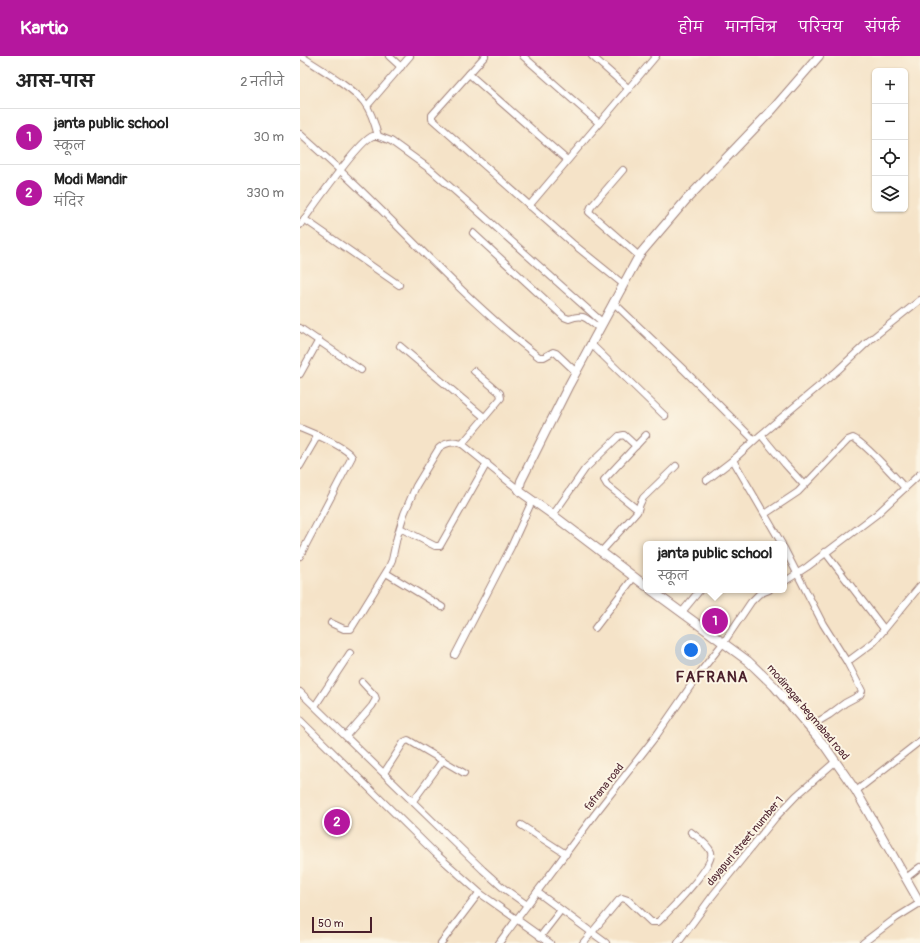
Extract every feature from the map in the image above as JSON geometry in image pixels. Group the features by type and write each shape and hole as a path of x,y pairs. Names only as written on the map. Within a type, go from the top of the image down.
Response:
{"street":[{"path":"301,56 353,91 363,101 372,117 378,136"},
{"path":"389,56 401,67"},
{"path":"367,106 410,56"},
{"path":"485,56 432,115 432,119 529,206 623,284"},
{"path":"523,56 599,123"},
{"path":"529,206 656,56"},
{"path":"520,490 521,481 578,368 638,256 686,200 773,109 819,56"},
{"path":"595,57 629,89"},
{"path":"469,74 567,160"},
{"path":"300,225 354,154 370,137 378,136 391,141 431,170 472,204 601,325"},
{"path":"301,137 340,171 502,327 539,357 544,357 553,352 578,368"},
{"path":"623,170 591,207 589,212 638,256"},
{"path":"304,219 399,285"},
{"path":"473,233 564,317 569,319 582,316 601,325"},
{"path":"707,480 733,460 754,440 870,340 920,300"},
{"path":"613,302 754,440"},
{"path":"300,328 362,370"},
{"path":"300,374 319,340"},
{"path":"591,344 665,416"},
{"path":"400,346 484,417"},
{"path":"462,444 500,400 501,396 500,393 474,371"},
{"path":"300,428 318,435 348,452 352,457 300,556"},
{"path":"300,466 318,435"},
{"path":"553,515 585,469 619,436 624,435 636,446"},
{"path":"638,510 604,482 646,435"},
{"path":"761,435 804,485"},
{"path":"765,514 798,492 848,440 853,438 869,450 905,488"},
{"path":"331,623 344,629 351,629 386,573 392,560 400,528 416,486 439,448 443,444 452,442 462,444 532,501 553,515 643,584"},
{"path":"733,460 780,541"},
{"path":"400,528 435,546 440,546 487,463"},
{"path":"601,552 635,515 643,498 676,466"},
{"path":"787,580 877,514 920,474"},
{"path":"455,655 511,547 532,501"},
{"path":"825,552 884,629"},
{"path":"787,553 823,624 847,662 862,690 862,693 809,727"},
{"path":"386,573 442,606"},
{"path":"595,628 634,577"},
{"path":"847,662 874,642 920,586"},
{"name":"modinagar begmabad road","path":"655,593 724,642 758,669 809,727 836,761 856,791 920,903"},
{"path":"682,612 698,593"},
{"name":"fafrana road","path":"499,943 595,814 656,736 751,602 762,593"},
{"path":"315,706 350,653"},
{"path":"346,736 376,700 375,696 362,682"},
{"path":"300,692 483,870 502,887 527,905"},
{"path":"300,720 430,848 479,893 550,943"},
{"path":"384,773 404,742 407,740 410,740 464,773"},
{"path":"856,791 920,741"},
{"path":"413,801 443,760"},
{"name":"dayapuri street number 1","path":"678,943 713,895 775,818 796,796 836,761"},
{"path":"521,826 566,854"},
{"path":"583,943 622,898 628,900 652,922 658,922 698,878 711,859 711,852 709,848 691,832"},
{"path":"906,878 920,867"},
{"path":"537,892 606,943"},
{"path":"441,943 479,893"},
{"path":"863,943 896,918 920,903"},
{"path":"540,937 561,910"}],"place":[{"name":"janta public school","path":"715,621"},
{"name":"Modi Mandir","path":"337,822"}],"district":[{"name":"FAFRANA","path":"712,677"}]}
